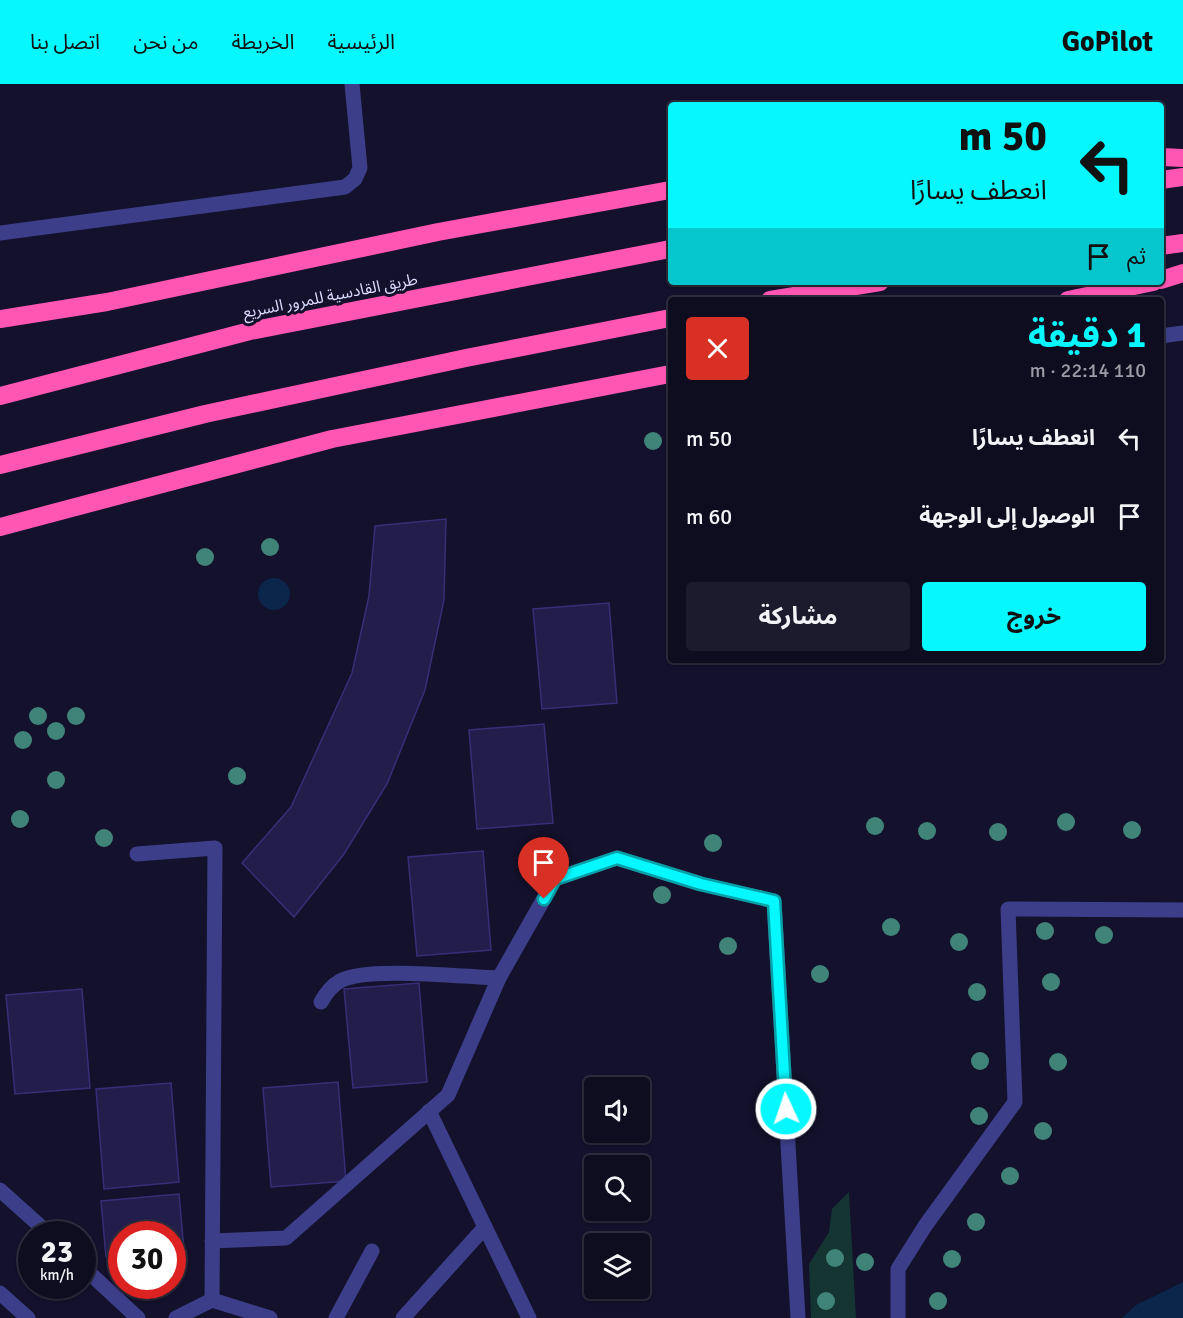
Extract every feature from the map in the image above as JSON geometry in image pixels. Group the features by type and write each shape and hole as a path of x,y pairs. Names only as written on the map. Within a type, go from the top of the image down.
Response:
{"highway":[{"path":"1164,157 1183,158"},
{"path":"1164,180 1183,177"},
{"path":"0,319 106,302 438,232 668,190"},
{"path":"1164,246 1183,243"},
{"name":"طريق القادسية للمرور السريع","path":"0,396 250,331 668,249"},
{"path":"1164,279 1183,273"},
{"path":"788,297 862,285"},
{"path":"1082,297 1139,285"},
{"path":"0,465 205,414 466,358 668,318"},
{"path":"0,527 332,439 668,374"}],"street":[{"path":"0,233 345,187 355,179 360,168 352,84"},
{"path":"1164,336 1183,333"},
{"path":"137,854 215,848 212,1300"},
{"path":"212,1241 286,1238 448,1095 499,978 555,879 617,858 701,884 774,901 798,1318"},
{"path":"898,1318 898,1269 925,1226 1015,1102 1008,909 1183,910"},
{"path":"321,1002 330,987 341,980 368,973 499,978"},
{"path":"429,1111 529,1318"},
{"path":"0,1190 35,1221"},
{"path":"403,1318 485,1227"},
{"path":"336,1318 372,1251"},
{"path":"96,1279 138,1318"},
{"path":"0,1293 28,1318"},
{"path":"176,1318 212,1300 270,1318"}],"green space":[{"path":"849,1192 856,1318 811,1318 809,1264 829,1232 832,1209"}],"water":[{"path":"274,578 286,582 290,594 286,606 274,610 262,606 258,594 262,582"},
{"path":"1183,1282 1183,1318 1122,1318 1136,1305"}],"building":[{"path":"446,519 444,600 425,690 387,784 344,854 294,917 242,863 291,807 352,673 369,596 375,526"},
{"path":"609,603 617,703 542,709 533,609"},
{"path":"544,724 553,823 477,829 469,730"},
{"path":"483,851 491,950 417,956 408,857"},
{"path":"419,983 427,1082 353,1088 344,989"},
{"path":"82,989 90,1088 15,1094 6,995"},
{"path":"338,1082 346,1181 271,1187 263,1088"},
{"path":"171,1083 179,1182 104,1189 96,1089"},
{"path":"179,1194 181,1221 108,1221 108,1257 106,1257 101,1201"}],"route":[{"path":"544,899 555,879 617,858 672,873 701,884 774,901 786,1109"}]}
